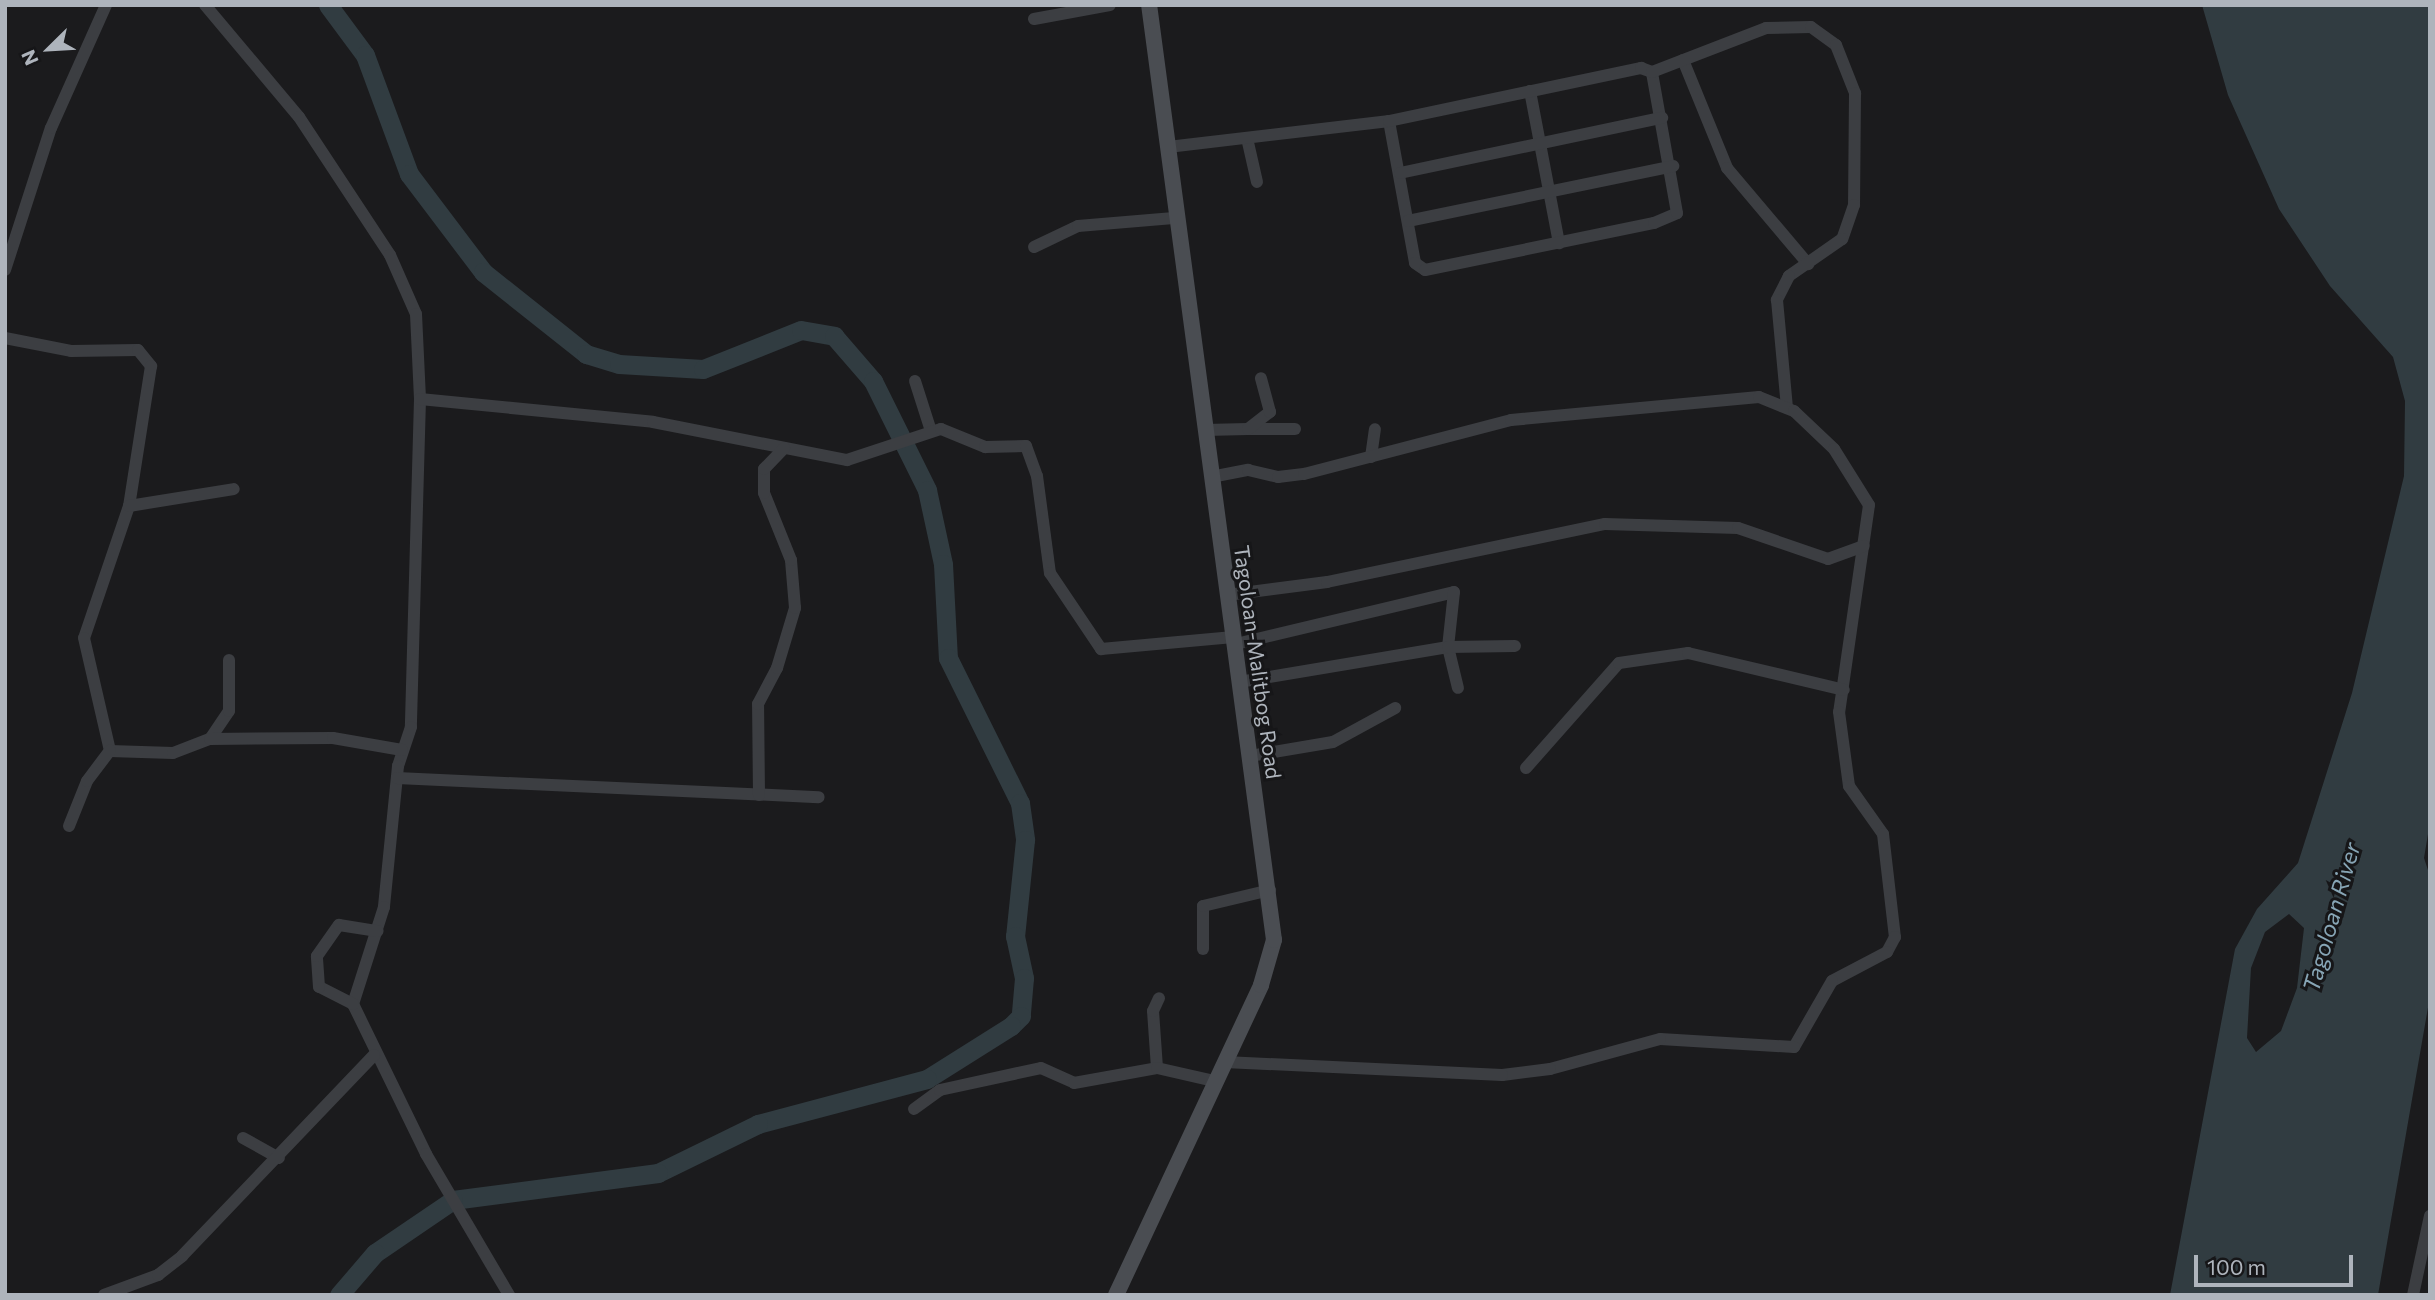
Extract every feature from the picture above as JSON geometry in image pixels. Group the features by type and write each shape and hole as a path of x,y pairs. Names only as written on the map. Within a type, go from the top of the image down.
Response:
{"main road":[{"name":"Tagoloan-Malitbog Road","path":"1116,1295 1269,963 1270,890 1174,218 1168,147 1149,5"}],"street":[{"path":"5,270 51,128 106,5"},
{"path":"205,5 299,117 390,256 416,314 420,399 412,555 414,663 410,733 402,750 397,778 393,851 378,930 353,1004"},
{"path":"1034,19 1110,5"},
{"path":"1168,147 1389,121 1641,68 1652,72 1794,24 1836,46 1855,93 1854,205 1842,239 1789,276 1777,300 1787,408"},
{"path":"1683,60 1727,168 1808,264"},
{"path":"1389,121 1408,221 1421,270 1559,243 1673,216 1680,208 1652,72"},
{"path":"1530,91 1559,243"},
{"path":"1400,173 1662,118"},
{"path":"1247,138 1257,182"},
{"path":"1408,221 1673,166"},
{"path":"1034,247 1090,224 1174,218"},
{"path":"5,338 147,356 150,383 129,506 83,644 103,703 110,751 88,781 69,826"},
{"path":"1248,429 1269,412 1261,378"},
{"path":"915,381 932,431"},
{"path":"1211,477 1248,470 1278,477 1371,457 1511,420 1759,397 1787,408 1835,449 1862,487 1870,517 1839,712 1848,780 1883,834 1895,937 1887,952 1832,981 1799,1044 1660,1039 1550,1069 1502,1075 1224,1062"},
{"path":"420,399 653,422 855,461 932,431 946,429 985,447 1026,446 1037,476 1050,573 1101,649 1234,640 1454,592 1448,647 1458,688"},
{"path":"1205,430 1295,429"},
{"path":"1371,457 1375,429"},
{"path":"759,795 758,704 777,668 795,608 791,560 764,493 764,469 784,448"},
{"path":"129,506 234,489"},
{"path":"1227,595 1327,582 1605,524 1738,528 1828,559 1864,546"},
{"path":"1239,682 1448,647 1516,646"},
{"path":"1527,768 1619,663 1688,653 1844,690"},
{"path":"210,739 229,712 229,660"},
{"path":"1250,757 1333,742 1395,708"},
{"path":"110,751 173,753 210,739 333,738 402,750"},
{"path":"397,778 819,797"},
{"path":"1203,949 1203,906 1270,890"},
{"path":"378,930 339,925 317,956 320,987 353,1004 374,1055 450,1197 509,1295"},
{"path":"1157,1069 1153,1011 1159,998"},
{"path":"104,1295 158,1275 279,1158 374,1055"},
{"path":"914,1109 940,1090 1013,1073 1046,1069 1074,1083 1157,1069 1214,1081"},
{"path":"243,1138 279,1158"},
{"path":"2413,1295 2430,1216"}],"water":[{"name":"Tagoloan River","path":"2202,5 2430,5 2430,822 2424,858 2430,876 2430,996 2378,1295 2170,1295 2235,949 2257,909 2298,863 2352,693 2404,476 2405,401 2393,357 2330,286 2279,209 2228,95","holes":["2289,914 2304,928 2297,988 2281,1031 2256,1052 2247,1038 2251,968 2265,932"]}],"waterway":[{"path":"328,5 365,55 409,174 483,272 586,354 619,364 703,369 801,330 834,336 873,381 927,490 943,564 948,658 1020,803 1025,840 1015,936 1024,978 1021,1016 1011,1026 927,1079 758,1124 658,1173 453,1200 375,1253 339,1295"}]}
